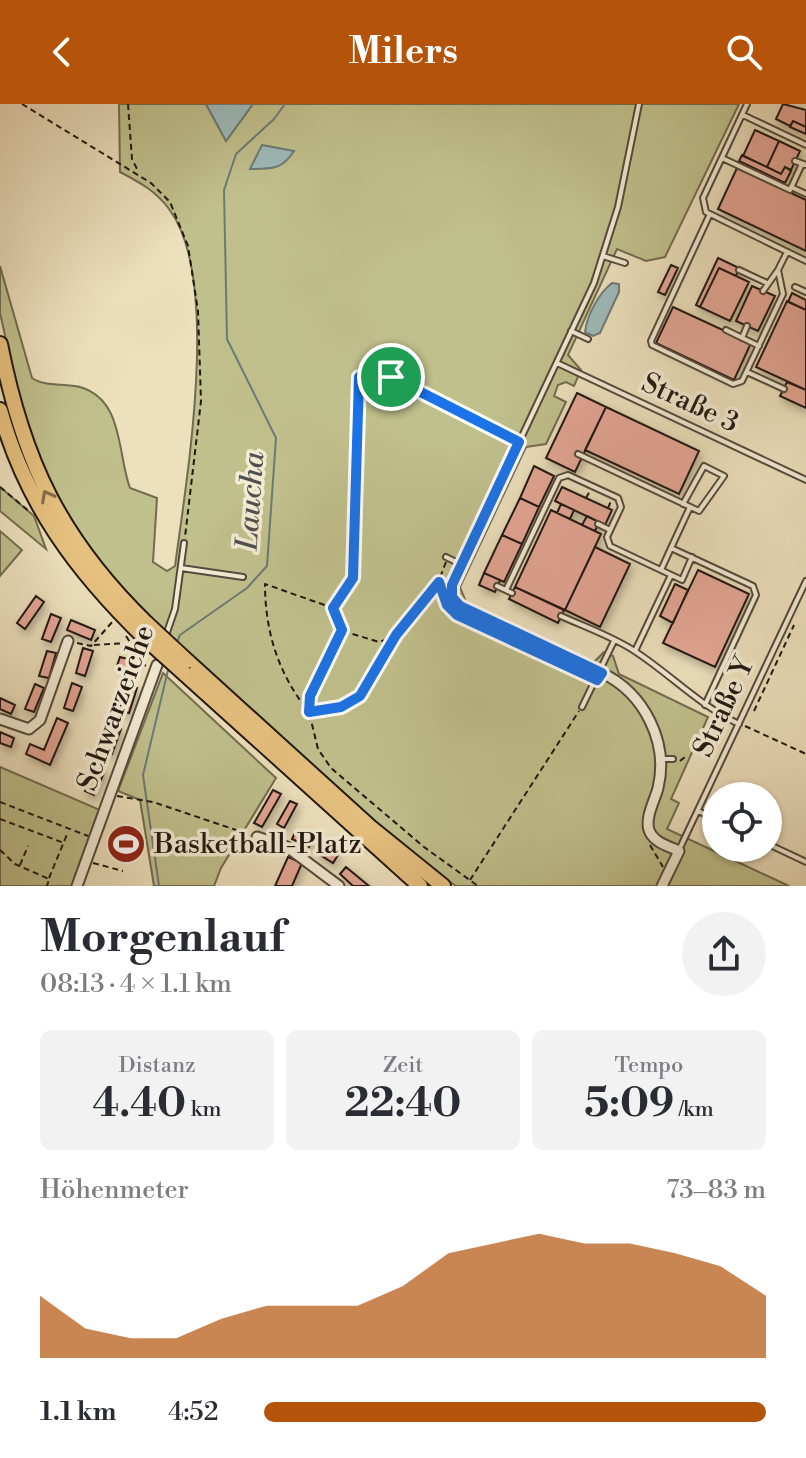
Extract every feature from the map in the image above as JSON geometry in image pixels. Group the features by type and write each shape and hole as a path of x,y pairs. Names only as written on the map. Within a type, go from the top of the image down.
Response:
{"highway":[{"path":"0,344 20,430 41,485 80,549 186,667 420,886"},
{"path":"0,410 23,479 47,523 80,570 146,639 186,667 370,827 443,886"}],"street":[{"path":"0,719 29,729 40,720 68,641"},
{"name":"Schwarzeiche","path":"77,886 157,665"},
{"path":"600,677 621,685 642,707 656,734 660,759 659,785 648,827 658,842 679,851 662,886"},
{"path":"257,837 287,847 326,882 339,886"}],"lane":[{"path":"600,677 460,606 452,597 452,585 557,363 603,256 618,207 639,104"},
{"path":"747,104 703,198 709,216 651,341 652,345 733,384 742,381 783,294 778,270"},
{"path":"742,115 806,145"},
{"path":"722,158 790,190 804,165 795,161"},
{"path":"791,187 806,194"},
{"path":"709,216 806,261"},
{"path":"763,291 787,252"},
{"path":"603,256 625,263"},
{"path":"739,270 767,283"},
{"path":"795,287 806,292"},
{"path":"742,338 747,326"},
{"path":"726,330 759,346"},
{"path":"571,331 588,339"},
{"name":"Straße 3","path":"557,363 806,480"},
{"path":"747,372 784,389"},
{"path":"578,454 683,504 699,511 724,476 704,466 683,504"},
{"path":"497,586 509,592 521,559 543,518 544,503 559,478 568,475 613,496 621,507 607,537 610,546 682,580 692,557"},
{"path":"661,570 690,507"},
{"path":"598,524 611,531"},
{"path":"670,532 677,535"},
{"name":"Schwarzeiche","path":"157,665 175,609 184,543"},
{"path":"671,548 753,586 756,595 705,705"},
{"path":"446,557 462,565"},
{"path":"181,568 243,577"},
{"path":"635,651 671,575"},
{"name":"Straße Y","path":"679,851 806,581"},
{"path":"561,616 635,651 661,674 685,685 705,705 739,724"},
{"path":"582,707 600,677 614,641"},
{"path":"660,759 673,759"},
{"path":"698,811 702,813"},
{"path":"782,851 806,862"}],"path":[{"path":"22,104 139,173 170,202 188,246 198,311 201,401 184,543"},
{"path":"128,104 132,159 139,173"},
{"path":"333,608 353,578 359,377 391,377 519,442"},
{"path":"586,498 592,486"},
{"path":"0,487 34,516"},
{"path":"608,508 613,496"},
{"path":"309,712 341,707 360,696 396,635 439,582 446,557"},
{"path":"439,582 447,605 457,615 600,677"},
{"path":"309,712 292,691 265,623 265,584 333,608 342,630 310,696 309,712 318,749 331,768 478,886"},
{"path":"93,644 115,618"},
{"path":"787,622 799,628"},
{"path":"754,711 794,625"},
{"path":"124,627 128,643 153,677"},
{"path":"342,630 379,642 396,635"},
{"path":"68,641 128,643"},
{"path":"469,881 582,707"},
{"path":"739,724 806,754"},
{"path":"680,761 685,757"},
{"path":"111,793 153,802 257,837"},
{"path":"0,802 81,835"},
{"path":"0,819 64,843"},
{"path":"47,886 69,830"},
{"path":"648,843 664,869"},
{"path":"20,866 28,846"},
{"path":"0,850 20,866 49,879"},
{"path":"86,860 123,871"}],"green space":[{"path":"119,104 206,104 226,141 253,104 739,104 665,257 646,261 617,249 568,355 581,370 574,386 566,382 558,385 554,396 566,402 546,444 526,447 460,587 466,602 594,662 604,652 613,656 619,674 708,717 671,799 679,803 667,829 702,845 702,862 738,862 789,886 456,886 335,790 146,616 103,569 55,501 24,421 0,313 0,266 32,378 43,383 80,387 105,403 117,429 130,488 157,498 153,562 167,571 175,566 196,382 194,282 185,241 169,209 153,192 120,172"},
{"path":"0,487 34,516 46,549 0,511"},
{"path":"0,531 22,550 0,576"},
{"path":"163,673 276,778 221,868 214,886 154,886 140,800 118,791"},
{"path":"0,767 100,810 74,886 0,886"},
{"name":"Basketball-Platz","path":"123,826 140,832 130,861 113,855"}],"water":[{"path":"206,104 253,104 226,141"},
{"path":"262,145 294,151 285,162 275,167 250,169"},
{"path":"612,283 619,284 619,292 600,333 593,336 585,332 588,319 598,298"}],"building":[{"path":"783,104 806,110 806,127 793,121 790,126 776,119"},
{"path":"793,121 806,127 806,134 790,127"},
{"path":"755,130 779,141 767,167 743,156"},
{"path":"779,141 800,151 791,170 785,167 781,174 767,167"},
{"path":"742,155 781,174 785,167 791,171 785,183 739,161"},
{"path":"737,168 806,200 806,251 718,209"},
{"path":"718,258 739,268 736,276 719,268 700,307 696,305"},
{"path":"671,265 678,268 665,295 658,292"},
{"path":"719,268 749,282 730,321 700,307"},
{"path":"752,286 775,296 758,331 736,321"},
{"path":"792,293 806,300 806,310 788,302"},
{"path":"787,301 806,310 806,390 756,367"},
{"path":"673,307 751,343 734,380 656,343"},
{"path":"787,382 806,390 806,408 780,396"},
{"path":"577,393 606,407 575,472 546,458"},
{"path":"606,407 699,451 679,494 585,450"},
{"path":"534,466 554,476 539,507 520,498"},
{"path":"562,487 612,510 605,525 555,501"},
{"path":"520,498 539,507 522,544 502,535"},
{"path":"561,504 574,510 570,519 557,513"},
{"path":"551,510 601,534 565,610 515,587"},
{"path":"587,516 599,522 595,531 582,525"},
{"path":"502,535 522,544 504,582 484,573"},
{"path":"595,547 630,564 600,627 565,610"},
{"path":"698,570 749,594 715,667 663,643"},
{"path":"484,573 500,580 495,592 479,585"},
{"path":"675,584 688,590 673,623 660,616"},
{"path":"515,587 564,610 558,623 509,599"},
{"path":"36,596 44,602 25,629 17,623"},
{"path":"51,614 61,618 51,642 42,639"},
{"path":"71,620 95,630 91,640 67,630"},
{"path":"83,648 93,651 85,676 76,673"},
{"path":"47,651 56,653 49,678 39,676"},
{"path":"120,657 135,661 132,671 117,666"},
{"path":"72,683 82,687 73,711 64,708"},
{"path":"35,684 44,688 34,712 25,709"},
{"path":"127,685 137,688 129,713 119,710"},
{"path":"0,698 15,705 11,714 0,709"},
{"path":"57,718 68,723 50,765 26,754 30,744 44,750"},
{"path":"112,725 121,729 112,754 103,750"},
{"path":"0,732 14,738 11,747 0,743"},
{"path":"96,767 105,771 94,795 85,791"},
{"path":"273,790 281,794 262,827 254,823"},
{"path":"290,801 297,804 284,828 277,824"},
{"path":"296,830 313,838 309,847 292,839"},
{"path":"323,844 338,855 333,863 317,853"},
{"path":"288,857 302,863 292,886 275,886"},
{"path":"346,867 369,886 353,886 340,874"}],"waterway":[{"name":"Laucha","path":"177,642 180,635 247,588 267,566 276,438 227,339 224,190 236,154 274,119 285,104"},
{"name":"Laucha","path":"159,886 143,775 169,666"}],"place":[{"name":"Basketball-Platz","path":"126,844"}],"route":[{"path":"359,377 391,377 519,442 452,585 452,597 460,606 602,673 597,680 457,615 447,605 442,583 439,582 431,596 396,635 360,696 341,707 309,712 310,696 342,630 333,608 346,593 353,578 359,377"}]}
